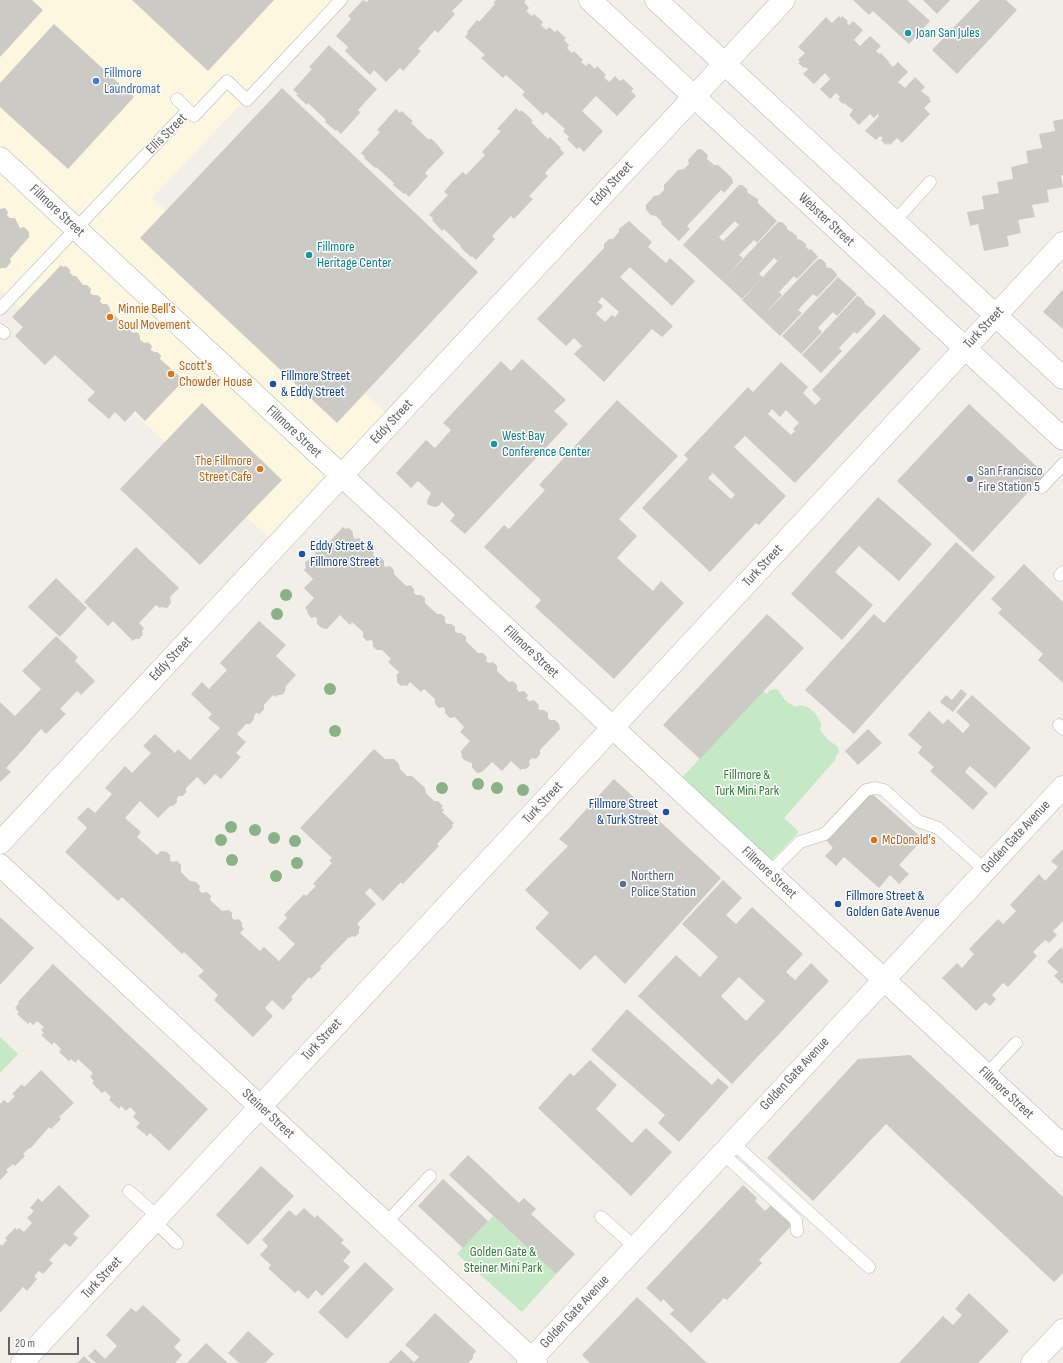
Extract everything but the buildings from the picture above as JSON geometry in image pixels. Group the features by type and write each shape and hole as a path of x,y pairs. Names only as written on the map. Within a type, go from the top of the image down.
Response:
{"main road":[{"name":"Webster Street","path":"590,0 1063,440"},
{"path":"656,0 1063,378"},
{"name":"Eddy Street","path":"0,843 725,64 779,1"},
{"name":"Fillmore Street","path":"0,158 1063,1146"},
{"name":"Turk Street","path":"22,1363 1063,243"},
{"name":"Golden Gate Avenue","path":"532,1362 727,1147 1063,787"},
{"name":"Steiner Street","path":"0,865 386,1223 532,1362"},
{"path":"1032,1363 1063,1330"}],"lane":[{"name":"Ellis Street","path":"0,309 188,110 194,116 227,81 247,100 341,0"},
{"path":"177,99 188,110"},
{"path":"894,221 930,182"},
{"path":"1042,487 1063,464"},
{"path":"769,874 800,842 825,834 866,790 875,788 884,790 918,821 938,828 985,870"},
{"path":"986,1075 1016,1043"},
{"path":"727,1147 796,1225 805,1209"},
{"path":"727,1147 805,1209 869,1267"},
{"path":"386,1223 430,1176"},
{"path":"129,1191 177,1243"},
{"path":"601,1216 635,1247"}],"shaded area":[{"path":"0,0 339,0 152,198 387,414 268,537 0,289"}],"green space":[{"name":"Fillmore & Turk Mini Park","path":"777,689 786,701 795,707 807,707 817,716 821,724 820,730 827,739 838,747 839,752 835,758 836,759 784,818 799,832 764,868 675,785 763,691 767,694 770,690"},
{"path":"0,1037 18,1054 0,1073"},
{"name":"Golden Gate & Steiner Mini Park","path":"493,1216 556,1274 522,1312 457,1254"}],"place":[{"name":"Joan San Jules","path":"908,33"},
{"name":"Fillmore Laundromat","path":"96,81"},
{"name":"Fillmore Heritage Center","path":"309,255"},
{"name":"Minnie Bell's Soul Movement","path":"110,317"},
{"name":"Scott's Chowder House","path":"171,374"},
{"name":"Fillmore Street & Eddy Street","path":"273,384"},
{"name":"West Bay Conference Center","path":"494,444"},
{"name":"The Fillmore Street Cafe","path":"260,469"},
{"name":"San Francisco Fire Station 5","path":"970,479"},
{"name":"Eddy Street & Fillmore Street","path":"302,554"},
{"name":"Fillmore Street & Turk Street","path":"666,812"},
{"name":"McDonald's","path":"874,840"},
{"name":"Northern Police Station","path":"623,884"},
{"name":"Fillmore Street & Golden Gate Avenue","path":"838,904"}]}
